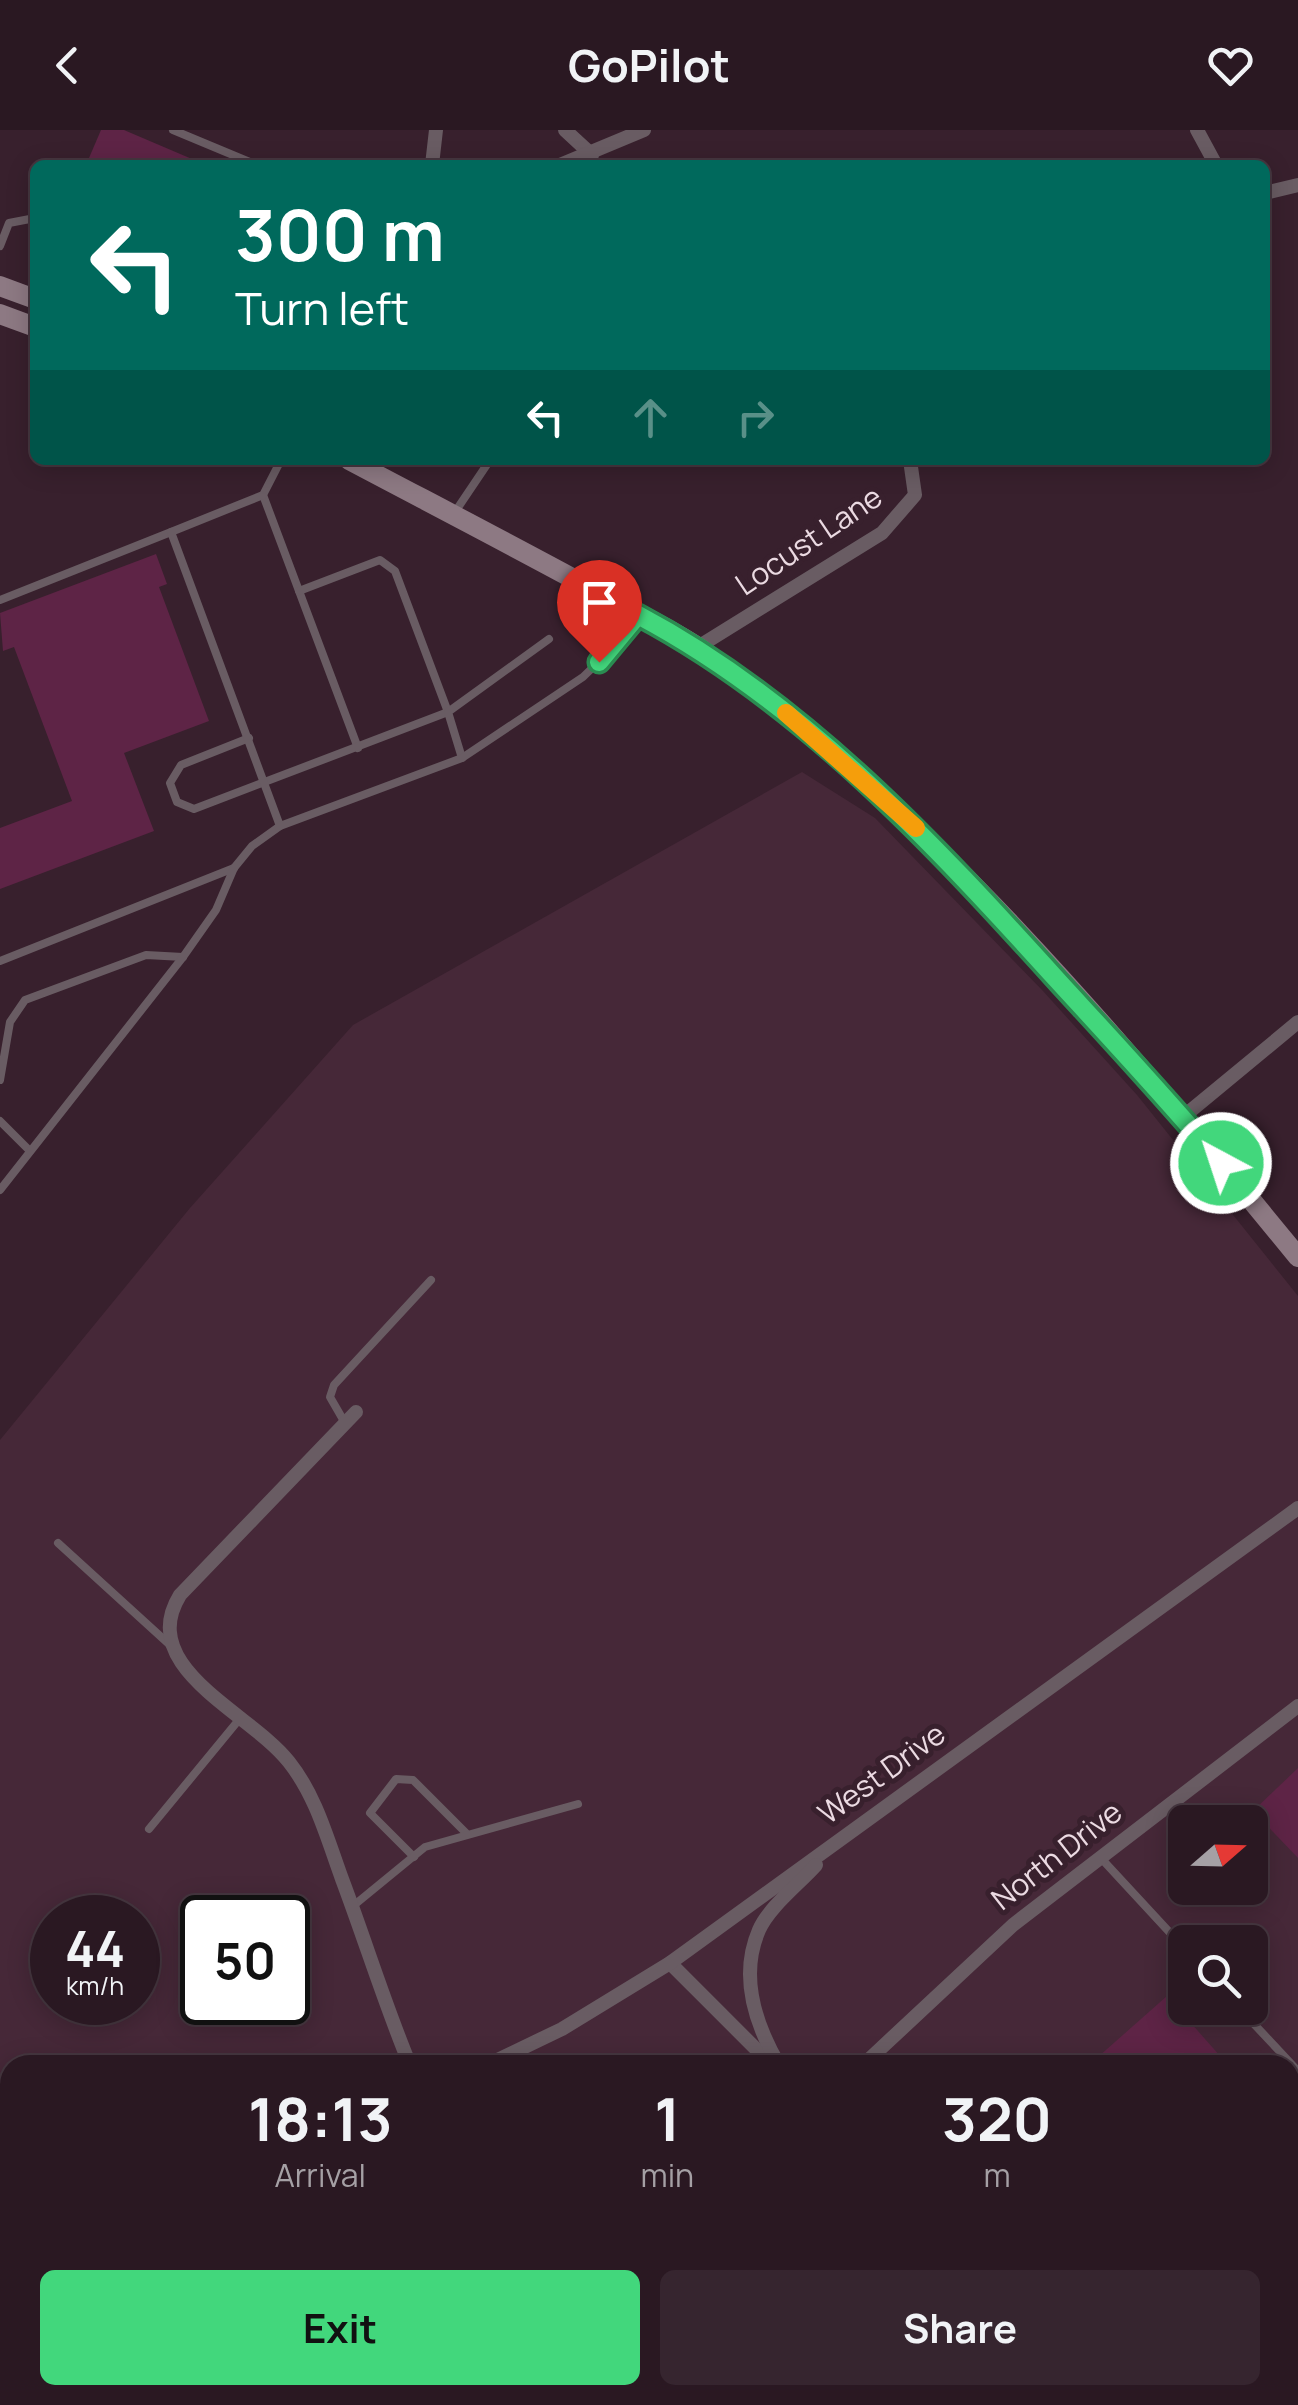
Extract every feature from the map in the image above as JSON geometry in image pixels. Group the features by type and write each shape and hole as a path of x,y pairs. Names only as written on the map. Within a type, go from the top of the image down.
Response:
{"main road":[{"path":"0,286 30,298"},
{"path":"0,314 30,324"},
{"path":"358,465 698,647 794,718 918,830 1183,1117 1298,1257"}],"street":[{"path":"433,160 436,130"},
{"path":"565,130 592,155"},
{"path":"576,160 644,130"},
{"path":"1197,130 1213,160"},
{"path":"1270,192 1298,185"},
{"name":"Locust Lane","path":"698,647 882,533 915,495 911,465"},
{"path":"1183,1117 1298,1022"},
{"path":"350,1418 180,1595 170,1610 170,1645 182,1666 242,1716 304,1782 406,2055"},
{"name":"West Drive","path":"508,2055 562,2030 670,1963 1298,1508"},
{"name":"North Drive","path":"874,2055 1013,1924 1298,1706"},
{"path":"772,2055 751,2003 749,1969 759,1930 841,1837"},
{"path":"670,1963 766,2055"}],"lane":[{"path":"173,130 245,160"},
{"path":"0,246 9,223 30,219"},
{"path":"0,600 263,495 278,465"},
{"path":"453,515 487,465"},
{"path":"263,495 358,748"},
{"path":"171,532 280,826"},
{"path":"299,591 380,560 396,571 462,758"},
{"path":"0,1190 183,957 216,910 234,868 252,846 280,826 462,758 582,678 616,646 638,615"},
{"path":"249,738 181,765 170,783 177,802 194,808 448,712 549,639"},
{"path":"0,961 234,868"},
{"path":"0,1080 10,1022 25,1000 146,955 183,957"},
{"path":"0,1122 30,1151"},
{"path":"350,1418 330,1397 334,1385 431,1280"},
{"path":"58,1544 170,1645"},
{"path":"149,1828 242,1716"},
{"path":"414,1857 370,1813 396,1779 414,1780 466,1833"},
{"path":"353,1906 426,1847 578,1804"},
{"path":"1099,1856 1168,1931"},
{"path":"1255,2025 1282,2055"}],"shaded area":[{"path":"802,772 875,818 1043,991 1137,1095 1298,1296 1298,2055 0,2055 0,1440 190,1208 353,1025"}],"building":[{"path":"101,130 124,130 194,160 88,160"},
{"path":"156,554 167,584 159,587 209,721 124,753 154,831 0,889 0,828 72,801 14,647 3,651 0,613"},
{"path":"1298,1768 1298,1858 1268,1827 1268,1805 1259,1805"},
{"path":"1167,1996 1168,2025 1193,2025 1219,2055 1100,2055"}],"slow traffic":[{"path":"786,713 916,828"}],"route":[{"path":"599,662 638,615 698,647 794,718 918,830 1221,1163"}]}
